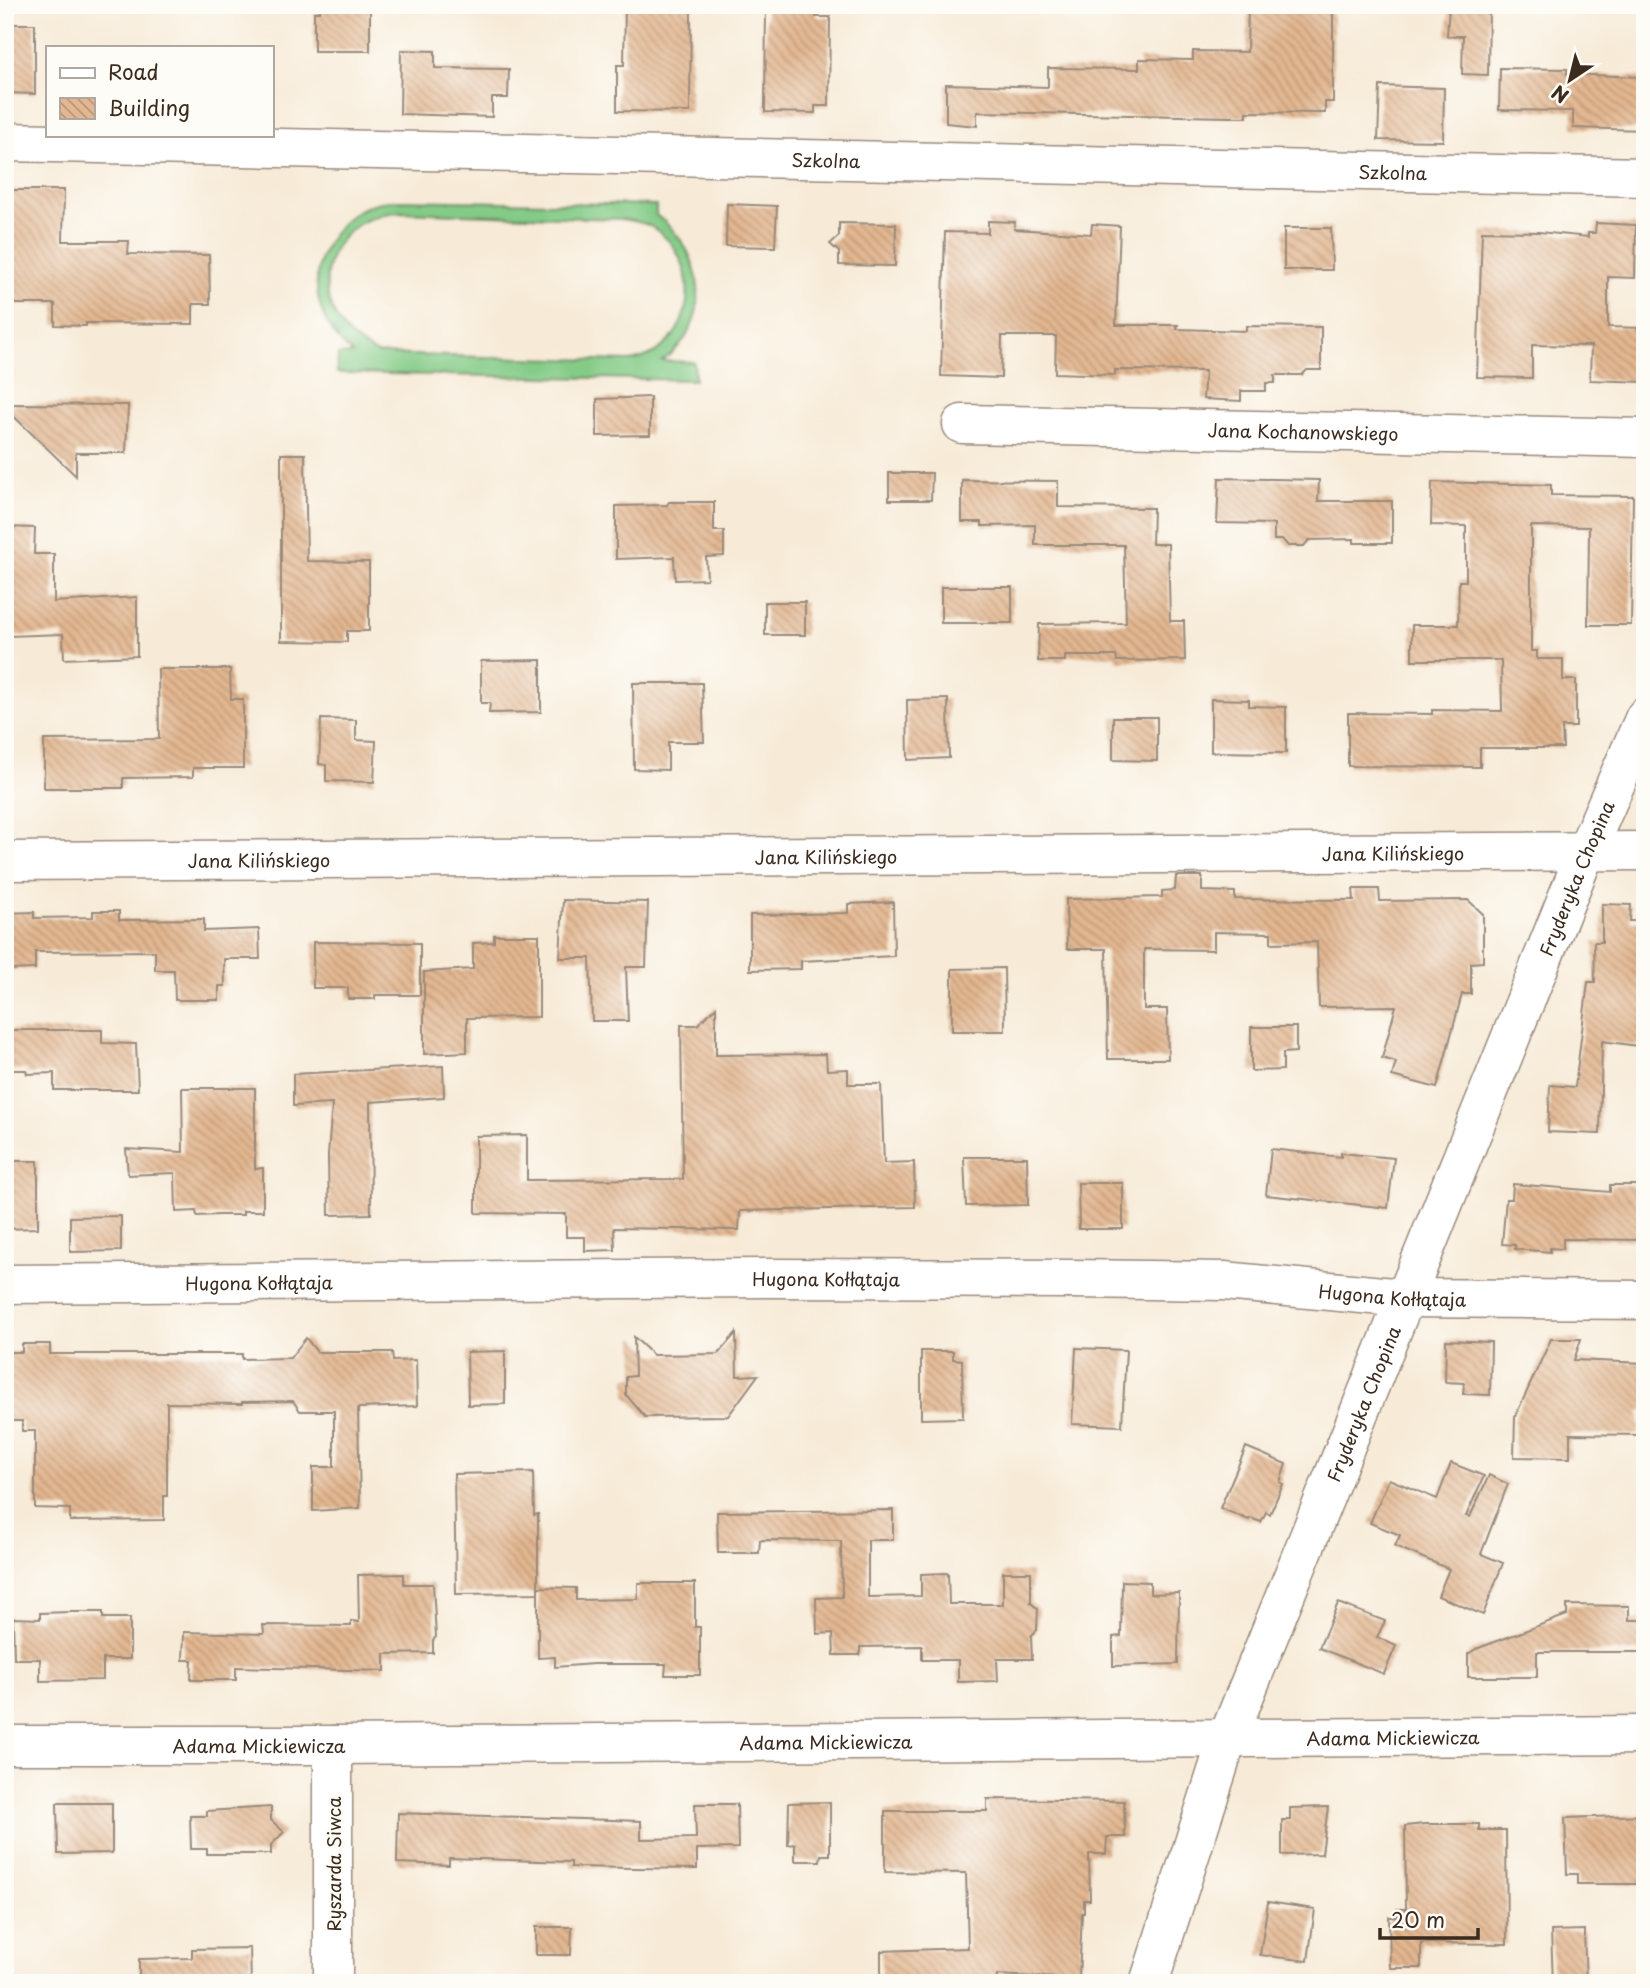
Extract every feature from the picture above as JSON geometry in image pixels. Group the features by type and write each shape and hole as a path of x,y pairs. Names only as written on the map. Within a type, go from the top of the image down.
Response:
{"street":[{"name":"Szkolna","path":"5,142 1645,177"},
{"name":"Jana Kochanowskiego","path":"962,424 1645,438"},
{"name":"Fryderyka Chopina","path":"1149,1983 1228,1737 1586,851 1645,717"},
{"name":"Jana Kilińskiego","path":"5,861 1645,851"},
{"name":"Hugona Kołłątaja","path":"5,1284 764,1278 1072,1279 1224,1281 1404,1298 1645,1300"},
{"name":"Adama Mickiewicza","path":"5,1745 1645,1735"},
{"name":"Ryszarda Siwca","path":"332,1983 333,1745"}],"green space":[{"path":"396,200 656,205 656,215 673,230 686,248 694,267 698,288 697,308 691,328 679,346 662,361 694,362 695,380 337,373 338,355 353,354 331,329 319,300 318,269 323,253 342,223 352,215 372,204","holes":["398,212 620,219 648,225 670,242 681,261 687,281 687,303 681,323 669,340 652,353 630,361 378,354 354,338 337,319 328,296 327,273 334,251 348,233 369,219"]}],"building":[{"path":"320,5 370,5 370,51 314,51 314,12 320,12"},
{"path":"625,5 691,5 690,112 617,111 617,65 624,65"},
{"path":"766,5 817,5 816,17 830,17 829,106 815,106 815,113 765,112"},
{"path":"1248,5 1333,5 1333,102 1325,102 1325,113 1247,112 1247,117 1230,117 977,112 977,126 946,123 946,84 1048,87 1048,68 1139,69 1139,59 1193,60 1193,51 1247,52"},
{"path":"1449,5 1489,5 1488,75 1462,74 1463,36 1447,36"},
{"path":"5,24 35,24 35,94 5,93"},
{"path":"401,50 435,51 435,68 509,69 508,98 492,98 492,117 400,114"},
{"path":"1500,68 1567,69 1567,74 1641,77 1640,89 1645,89 1645,130 1573,128 1573,111 1499,110"},
{"path":"1380,86 1444,88 1443,141 1378,140"},
{"path":"5,190 64,190 63,241 129,241 128,254 209,255 210,304 193,304 193,324 86,323 86,326 55,325 55,304 5,304"},
{"path":"727,204 777,206 775,247 726,246"},
{"path":"988,221 1015,222 1014,229 1091,234 1092,224 1120,226 1116,325 1178,325 1177,329 1246,331 1246,326 1321,327 1321,370 1307,370 1302,375 1275,375 1275,383 1266,383 1266,391 1241,391 1241,401 1203,399 1205,371 1115,370 1115,375 1055,373 1056,336 1002,336 1001,378 941,376 945,232 988,233"},
{"path":"839,223 896,224 895,266 839,265 839,252 830,244 839,236"},
{"path":"1596,223 1636,225 1635,278 1608,277 1608,327 1645,328 1645,382 1590,380 1591,346 1532,345 1532,378 1477,377 1482,231 1539,232 1588,237 1588,233 1595,233"},
{"path":"1284,228 1331,228 1332,270 1284,270"},
{"path":"650,397 650,435 597,436 597,399"},
{"path":"5,404 128,405 126,453 76,453 76,476 5,408"},
{"path":"281,454 305,454 307,561 369,562 369,631 347,631 347,642 281,641"},
{"path":"889,473 932,473 931,500 889,500"},
{"path":"1219,478 1319,480 1318,501 1392,501 1392,543 1354,543 1354,539 1309,540 1304,546 1288,546 1283,540 1274,540 1274,524 1217,523"},
{"path":"962,480 1058,481 1058,507 1153,508 1152,544 1168,544 1170,621 1184,621 1185,660 1117,661 1116,656 1065,656 1065,661 1038,661 1039,624 1126,623 1124,545 1035,545 1035,525 982,526 982,522 962,522"},
{"path":"1432,482 1551,485 1551,495 1633,496 1631,625 1588,625 1589,527 1531,526 1531,651 1537,651 1537,659 1563,659 1563,680 1576,680 1576,727 1562,727 1563,748 1480,748 1480,767 1348,766 1348,713 1502,711 1501,660 1412,660 1412,625 1458,625 1459,581 1466,581 1466,526 1431,525"},
{"path":"669,502 714,502 714,531 724,531 724,556 706,557 707,579 675,580 674,557 616,559 616,506 667,505"},
{"path":"5,527 35,528 34,554 54,554 54,602 137,597 137,656 64,659 63,634 9,636 8,611 5,611"},
{"path":"941,587 1012,587 1012,623 941,623"},
{"path":"765,602 805,602 805,635 765,635"},
{"path":"541,660 541,712 489,713 490,703 481,703 481,661"},
{"path":"158,669 230,669 231,699 243,699 243,768 193,768 193,777 123,778 123,788 44,788 44,740 159,739"},
{"path":"633,683 702,683 704,742 668,742 668,770 634,769"},
{"path":"948,699 949,758 908,760 907,700"},
{"path":"1211,699 1249,700 1249,706 1286,707 1286,753 1211,752"},
{"path":"1113,717 1157,717 1157,761 1113,760"},
{"path":"321,719 356,720 356,740 376,741 374,782 326,781 326,765 319,764"},
{"path":"1176,876 1202,876 1202,891 1235,892 1235,899 1354,900 1353,889 1379,889 1380,901 1468,900 1483,914 1483,962 1471,963 1471,994 1462,994 1437,1088 1392,1076 1396,1062 1382,1058 1396,1006 1319,1007 1317,942 1271,943 1271,933 1214,932 1214,950 1144,949 1144,1009 1167,1009 1168,1059 1108,1059 1106,949 1067,949 1066,899 1162,897 1162,891 1175,890"},
{"path":"563,900 648,902 646,967 626,967 628,1021 592,1021 590,958 560,958"},
{"path":"893,902 894,956 801,961 801,969 750,970 750,915 848,913 848,904"},
{"path":"1602,904 1631,905 1630,921 1645,921 1645,1047 1602,1041 1600,1134 1548,1132 1550,1085 1575,1087 1588,982 1595,982 1594,942 1602,942"},
{"path":"93,911 119,911 119,920 204,919 204,931 259,929 260,959 224,959 225,986 219,986 219,1000 175,1000 174,970 155,970 155,951 35,952 35,969 5,970 5,913 34,912 34,918 93,917"},
{"path":"494,935 539,935 539,1017 467,1018 467,1052 424,1054 424,972 473,969 473,943 494,942"},
{"path":"313,942 420,943 420,995 375,995 375,999 348,999 348,988 313,988"},
{"path":"1004,968 1005,1031 952,1031 952,969"},
{"path":"716,1007 716,1055 826,1054 827,1070 848,1069 848,1084 881,1084 884,1163 914,1162 915,1207 740,1211 739,1230 614,1228 615,1250 585,1251 585,1237 566,1237 566,1214 476,1213 476,1136 527,1135 527,1180 683,1179 681,1025 697,1025"},
{"path":"1251,1027 1296,1027 1296,1052 1283,1053 1283,1070 1251,1071"},
{"path":"5,1030 102,1030 102,1043 136,1044 138,1090 54,1090 54,1073 27,1074 26,1070 5,1070"},
{"path":"443,1066 444,1097 370,1102 371,1214 329,1215 328,1155 332,1104 293,1106 293,1074"},
{"path":"182,1088 255,1088 255,1169 263,1168 263,1211 243,1211 243,1215 197,1216 196,1211 176,1212 175,1173 128,1175 126,1149 183,1152"},
{"path":"1271,1149 1341,1157 1341,1153 1394,1158 1388,1208 1266,1195"},
{"path":"964,1157 1027,1157 1028,1205 966,1206"},
{"path":"5,1161 38,1161 38,1228 5,1229"},
{"path":"1078,1183 1123,1183 1123,1229 1079,1229"},
{"path":"1513,1184 1610,1192 1610,1185 1645,1185 1645,1240 1563,1239 1563,1249 1550,1248 1550,1252 1515,1249 1515,1245 1502,1244 1506,1199 1512,1199"},
{"path":"121,1216 121,1251 70,1252 70,1217"},
{"path":"736,1333 737,1376 758,1375 728,1416 645,1417 626,1395 626,1377 635,1376 634,1337 653,1355 718,1354"},
{"path":"306,1338 317,1352 392,1352 393,1361 416,1360 417,1406 358,1408 360,1508 313,1511 313,1467 334,1467 334,1411 300,1411 293,1401 242,1404 167,1403 167,1496 164,1496 164,1520 70,1521 70,1509 35,1508 35,1431 22,1431 22,1421 5,1421 5,1352 22,1352 22,1344 50,1344 50,1354 242,1354 242,1359 290,1358"},
{"path":"1551,1339 1581,1339 1574,1360 1645,1363 1645,1411 1640,1410 1639,1435 1570,1434 1570,1458 1514,1457 1515,1417"},
{"path":"1446,1340 1491,1342 1490,1395 1463,1394 1464,1383 1445,1382"},
{"path":"1076,1348 1126,1350 1122,1426 1072,1424"},
{"path":"505,1351 505,1404 468,1405 467,1352"},
{"path":"921,1351 953,1351 953,1359 962,1360 963,1418 921,1419"},
{"path":"1246,1447 1286,1464 1280,1482 1283,1484 1270,1514 1266,1512 1261,1522 1220,1508"},
{"path":"1451,1463 1484,1476 1466,1516 1470,1517 1489,1475 1508,1484 1481,1554 1503,1563 1483,1615 1438,1596 1449,1569 1395,1546 1400,1535 1370,1523 1389,1479 1437,1499"},
{"path":"533,1472 534,1515 538,1514 538,1593 456,1594 454,1474"},
{"path":"893,1510 893,1540 868,1540 868,1597 921,1596 921,1574 948,1573 949,1604 1003,1604 1003,1572 1031,1572 1031,1603 1038,1609 1037,1630 1031,1636 1032,1659 997,1659 998,1681 958,1682 958,1660 922,1660 922,1646 860,1647 860,1655 834,1655 833,1633 817,1634 816,1598 842,1597 841,1541 760,1540 759,1553 718,1553 717,1512"},
{"path":"404,1574 404,1584 433,1584 436,1637 433,1640 433,1653 385,1654 385,1671 236,1667 236,1680 191,1680 192,1660 183,1660 184,1632 264,1634 263,1625 351,1626 351,1621 359,1622 358,1575"},
{"path":"1122,1581 1150,1582 1150,1594 1179,1593 1178,1664 1113,1666 1113,1637 1121,1636"},
{"path":"638,1583 695,1583 695,1627 700,1627 700,1675 665,1675 666,1664 555,1667 555,1657 538,1658 538,1587 576,1588 576,1600 638,1599"},
{"path":"1338,1603 1385,1621 1377,1637 1396,1646 1384,1674 1319,1648"},
{"path":"1567,1605 1629,1606 1629,1620 1645,1620 1645,1652 1537,1652 1537,1677 1468,1677 1468,1654 1567,1615"},
{"path":"103,1612 103,1618 130,1618 130,1659 103,1659 103,1680 40,1681 40,1659 14,1659 13,1618 40,1619 40,1613"},
{"path":"987,1799 1124,1801 1125,1837 1107,1837 1106,1854 1089,1854 1090,1900 1084,1900 1082,1913 1079,1979 997,1975 997,1983 881,1983 881,1951 968,1948 966,1873 885,1872 885,1811 987,1811"},
{"path":"830,1802 830,1855 821,1855 820,1861 795,1861 795,1844 788,1845 789,1803"},
{"path":"57,1803 112,1803 112,1853 58,1854"},
{"path":"695,1804 737,1804 738,1848 697,1849 697,1869 571,1867 571,1862 449,1858 449,1865 397,1863 398,1813 641,1821 641,1839 696,1838"},
{"path":"271,1807 271,1820 284,1832 271,1845 271,1854 207,1854 207,1849 191,1849 190,1816 207,1816 207,1811"},
{"path":"1328,1807 1322,1854 1282,1855 1282,1820 1290,1820 1290,1808"},
{"path":"1645,1815 1645,1884 1578,1884 1578,1874 1567,1874 1565,1818"},
{"path":"1479,1824 1479,1830 1506,1830 1507,1944 1421,1943 1421,1968 1390,1968 1389,1917 1398,1917 1397,1909 1406,1909 1405,1826"},
{"path":"1268,1902 1315,1909 1308,1961 1260,1955"},
{"path":"536,1927 572,1927 571,1955 536,1955"},
{"path":"1584,1930 1586,1983 1553,1983 1551,1931"},
{"path":"250,1948 251,1983 139,1983 139,1959 192,1958 192,1949"}]}
